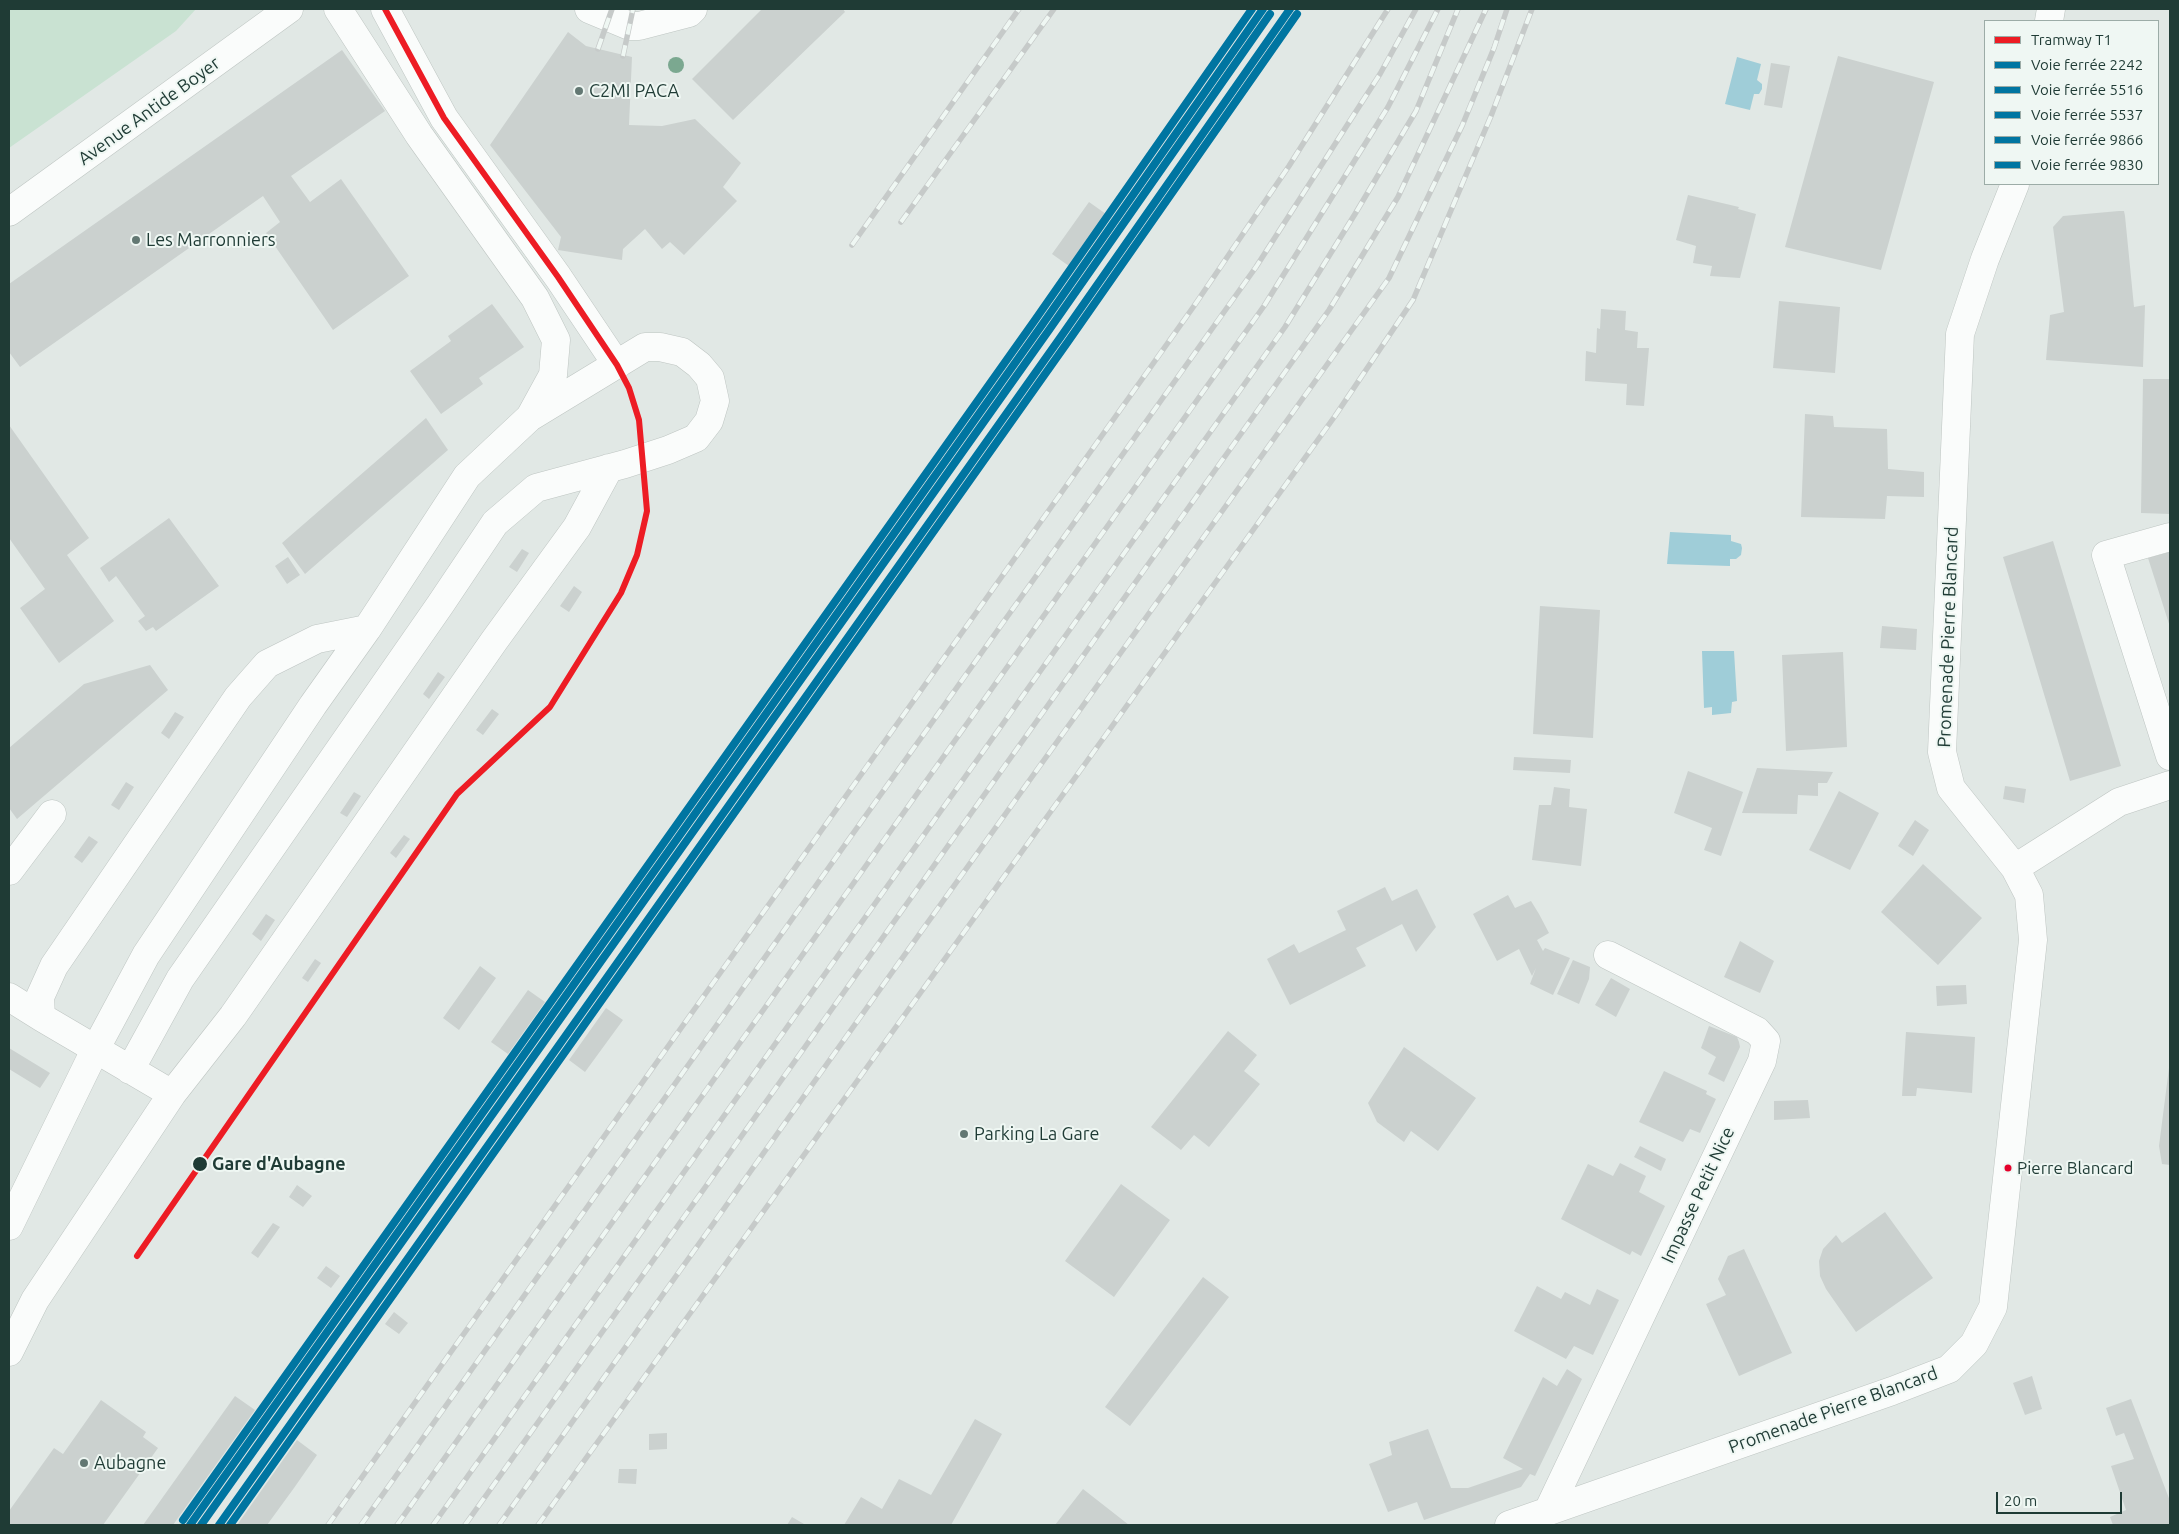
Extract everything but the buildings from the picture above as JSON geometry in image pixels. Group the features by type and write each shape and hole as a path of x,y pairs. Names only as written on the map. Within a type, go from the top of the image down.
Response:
{"street":[{"name":"Avenue Antide Boyer","path":"9,212 288,9"},
{"path":"338,9 419,135 535,298 556,340 553,375 530,417"},
{"path":"385,9 444,118 558,277 617,365"},
{"path":"589,9 630,26 639,26 689,13 693,9"},
{"name":"Promenade Pierre Blancard","path":"1509,1525 1892,1391 1948,1368 1974,1344 1993,1307 2033,940 2029,895 2015,868 1951,788 1942,752 1960,334 1985,259 2015,185"},
{"path":"9,1226 95,1050 146,955 367,629 467,476 530,417 645,348 660,347 682,352 699,365 710,378 715,401 709,421 696,438 668,450 536,488 495,523 180,979 130,1070"},
{"path":"9,1352 35,1300 172,1094 233,1016 488,649 577,527 609,468"},
{"path":"2170,537 2106,555 2170,756"},
{"path":"40,1017 40,997 54,966 238,697 267,664 317,639 367,629"},
{"path":"2015,868 2119,802 2170,785"},
{"path":"9,870 52,814"},
{"name":"Impasse Petit Nice","path":"1548,1511 1762,1061 1766,1041 1757,1031 1608,955"},
{"path":"9,997 95,1050 172,1094"}],"green space":[{"path":"9,9 196,9 176,31 9,148"}],"water":[{"path":"1737,57 1761,64 1757,80 1762,84 1762,89 1759,94 1754,94 1750,110 1725,104"},
{"path":"1670,532 1731,535 1731,541 1741,544 1741,555 1736,559 1730,559 1730,566 1667,564"},
{"path":"1702,651 1734,651 1737,701 1732,702 1731,713 1712,715 1712,707 1704,708"}],"railway":[{"path":"598,49 612,9"},
{"path":"623,56 633,9"},
{"path":"852,245 1019,9"},
{"path":"901,222 1054,9"},
{"path":"328,1525 1194,306 1289,166 1388,9"},
{"path":"361,1525 1256,267 1380,74 1416,9"},
{"path":"397,1525 1264,306 1388,107 1438,9"},
{"path":"433,1525 1285,327 1416,111 1458,9"},
{"path":"465,1525 1329,310 1398,197 1486,9"},
{"path":"499,1525 1389,278 1462,126 1494,48 1507,9"},
{"path":"538,1525 1335,416 1413,300 1491,116 1532,9"}],"tram line":[{"name":"T1","path":"137,1256 457,794 550,707 621,593 637,555 647,511 639,420 629,388 617,365 558,277 444,118 385,9"}],"rail line":[{"name":"9866","path":"183,1520 1035,320 1252,9"},
{"name":"2242","path":"190,1525 1042,325 1263,9"},
{"name":"5537","path":"219,1525 1060,338 1290,9"},
{"name":"5516","path":"201,1525 1049,330 1270,14"},
{"name":"9830","path":"230,1525 1067,343 1297,14"}],"place":[{"name":"C2MI PACA","path":"579,91"},
{"name":"Les Marronniers","path":"136,240"},
{"name":"Parking La Gare","path":"964,1134"},
{"name":"Gare d'Aubagne","path":"200,1164"},
{"name":"Pierre Blancard","path":"2008,1168"},
{"name":"Aubagne","path":"84,1463"}]}
